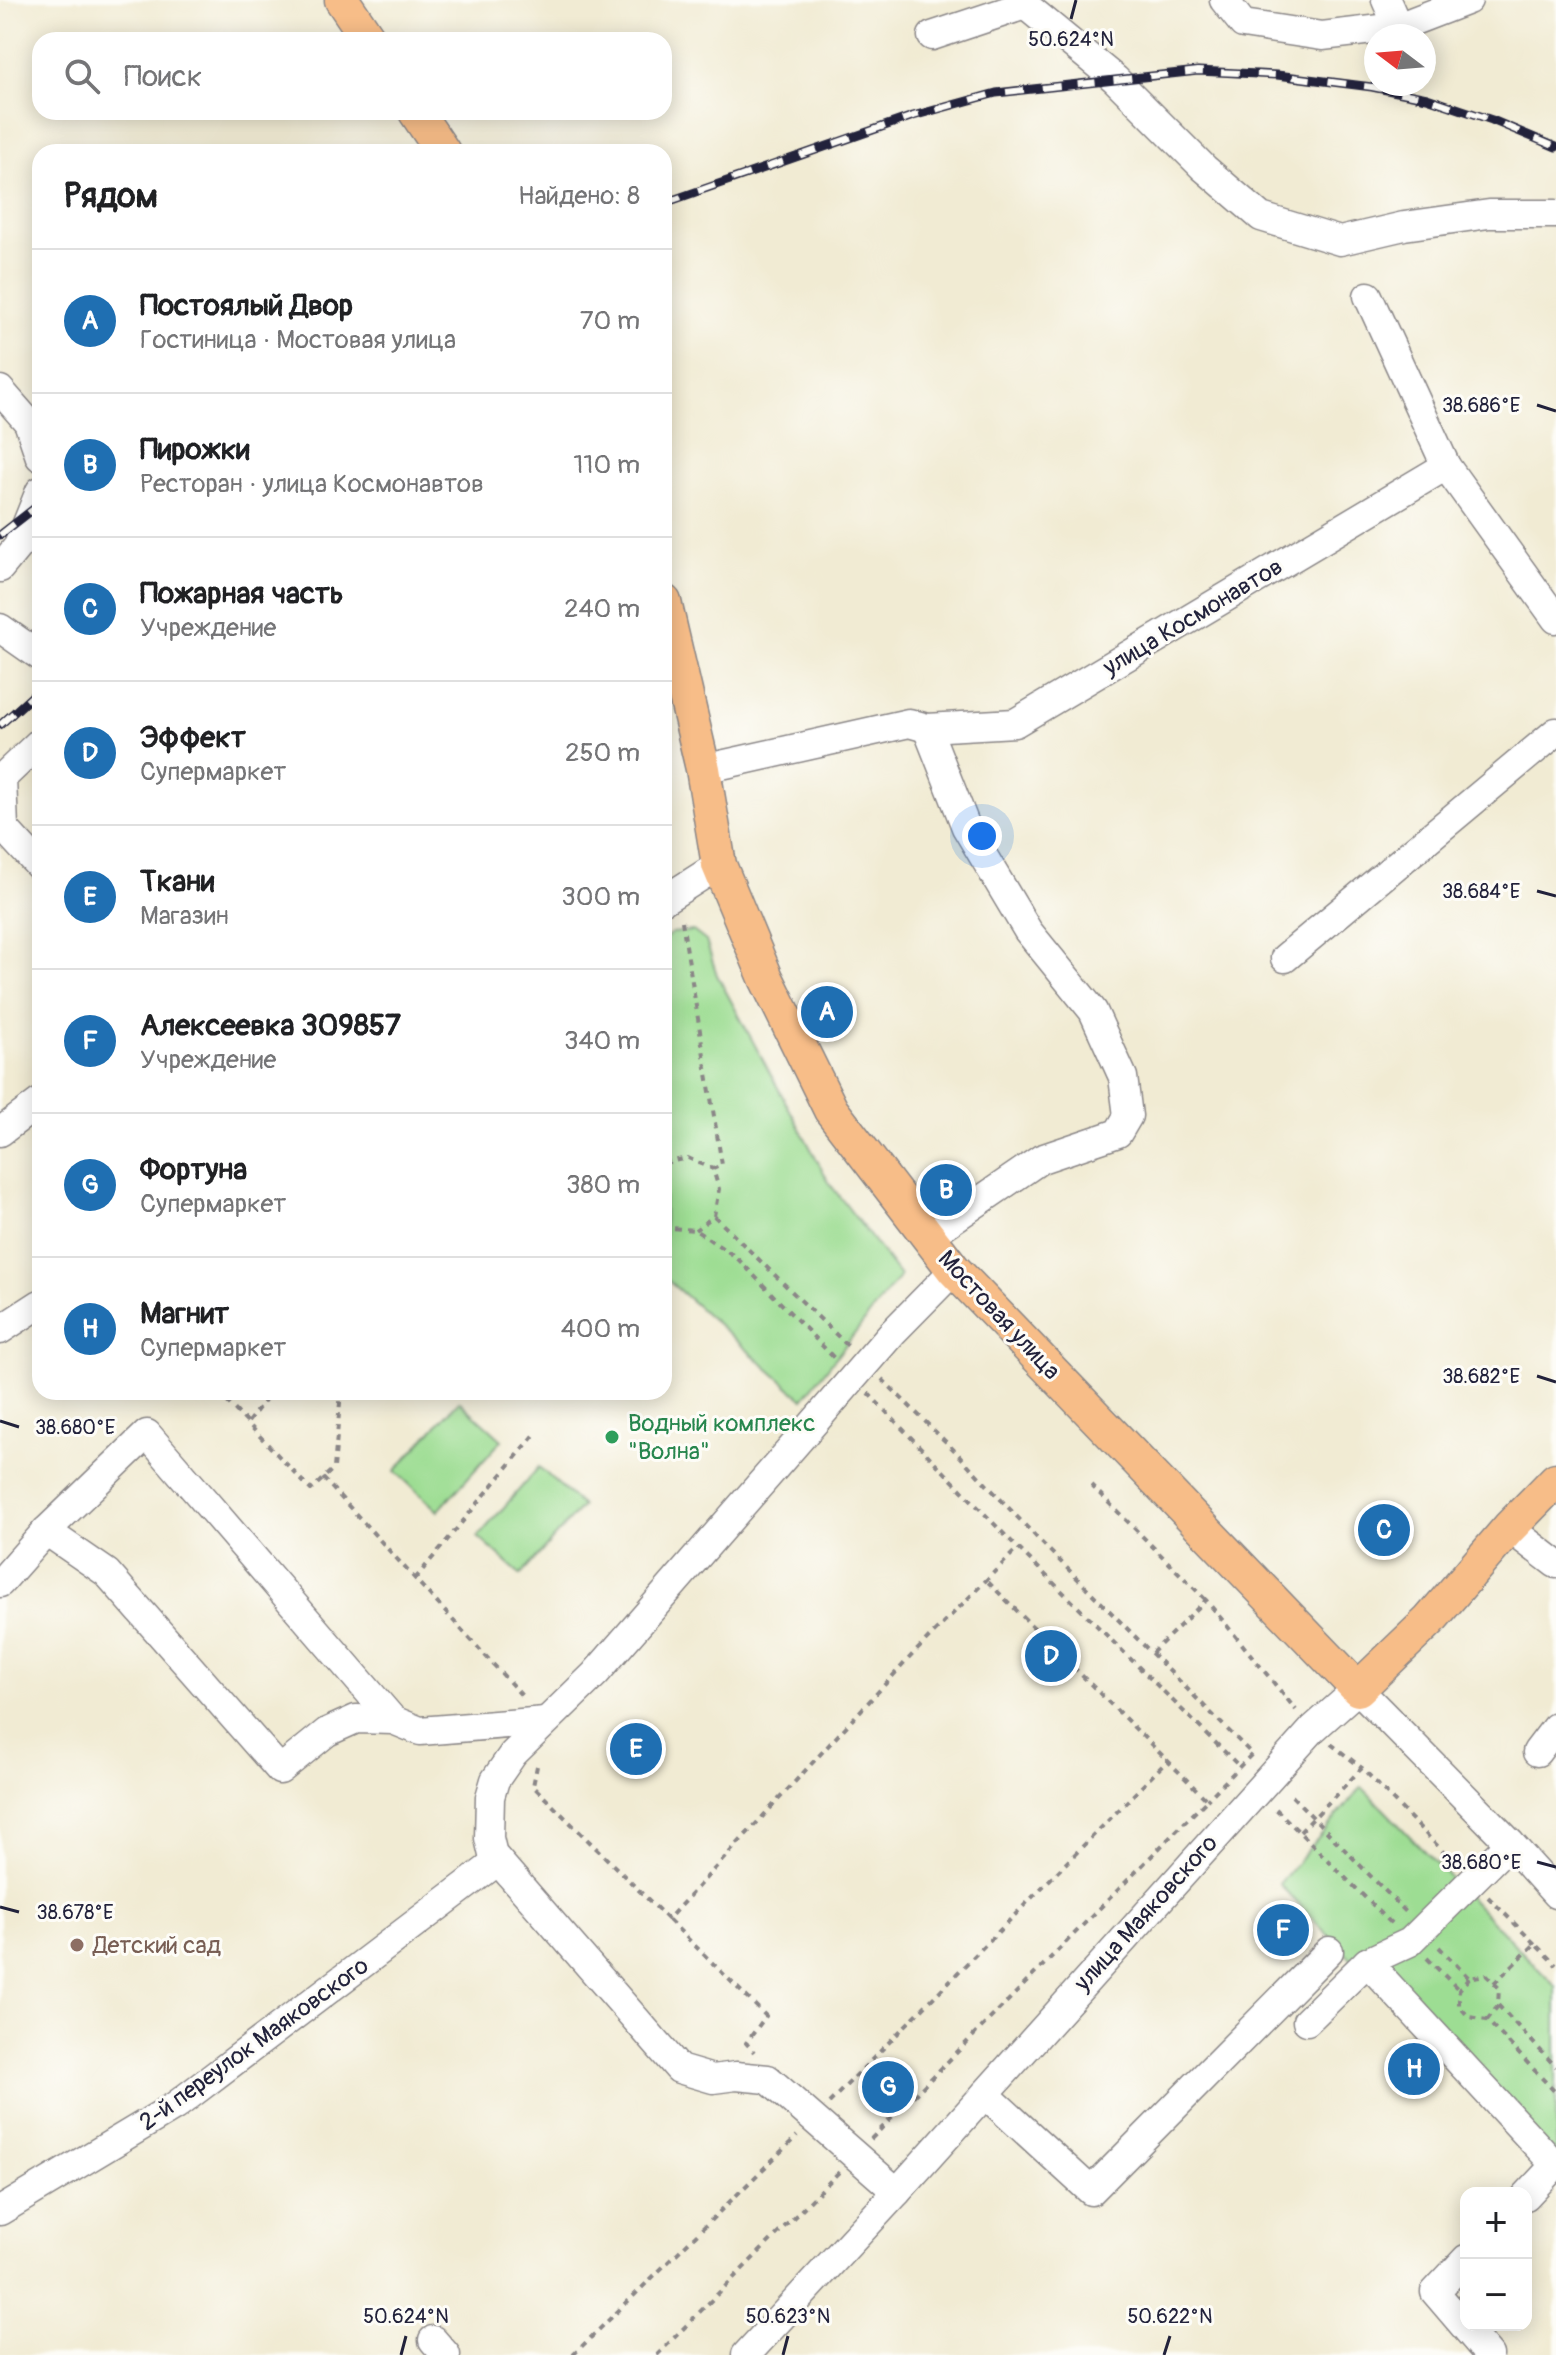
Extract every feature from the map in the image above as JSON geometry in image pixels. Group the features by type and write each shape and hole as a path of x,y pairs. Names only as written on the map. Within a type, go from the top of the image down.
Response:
{"main road":[{"path":"342,0 364,32"},
{"path":"421,120 438,144"},
{"name":"Мостовая улица","path":"672,636 703,769 719,865 766,978 831,1110 954,1270 1358,1689"},
{"name":"улица Маяковского","path":"1358,1689 1429,1621 1509,1528 1556,1480"}],"street":[{"path":"1224,0 1243,24 1322,36 1364,31"},
{"path":"1386,0 1397,24"},
{"path":"1406,24 1468,0"},
{"path":"932,36 1028,2 1115,79 1204,168 1261,217 1340,241 1404,226 1489,214 1556,214"},
{"path":"1368,296 1446,466 1556,619"},
{"path":"0,390 28,422 32,434"},
{"name":"улица Космонавтов","path":"703,769 909,723 927,728 1015,723 1446,466"},
{"path":"0,568 18,546 32,511"},
{"path":"0,628 32,650"},
{"path":"927,728 966,827 1028,931 1093,1011 1123,1077 1128,1116 1118,1133 1041,1159 927,1237"},
{"path":"1285,958 1556,732"},
{"path":"32,750 2,778 4,828 32,858"},
{"path":"673,910 719,865"},
{"path":"0,1132 32,1108"},
{"path":"897,2192 768,2079 736,2076 713,2079 679,2069 493,1855 489,1838 490,1797 495,1780 513,1754 595,1674 859,1370 954,1270"},
{"path":"2,1325 32,1308"},
{"path":"0,1583 46,1531 147,1434 393,1720"},
{"path":"1509,1528 1556,1564"},
{"path":"46,1531 107,1573 280,1770 327,1732 356,1719 393,1720 420,1731 545,1721"},
{"name":"улица Маяковского","path":"746,2355 897,2192 1313,1729 1358,1689"},
{"name":"Мостовая улица","path":"1358,1689 1556,1894"},
{"path":"1537,1752 1556,1727"},
{"path":"1307,2021 1367,1962 1410,1942 1510,1843"},
{"name":"2-й переулок Маяковского","path":"0,2211 175,2106 498,1861"},
{"path":"985,2094 1091,2191 1329,1951"},
{"path":"1367,1962 1555,2165 1532,2190"},
{"path":"1460,2265 1435,2292 1460,2321"},
{"path":"1468,2331 1489,2355"}],"path":[{"path":"672,1161 688,1158 713,1169 722,1165 673,910"},
{"path":"695,1230 714,1216 719,1189 713,1169"},
{"path":"714,1216 859,1370 1018,1548 1239,1766"},
{"path":"657,2355 1252,1754 955,1451 859,1370 736,1257 695,1230 672,1228"},
{"path":"226,1400 311,1490 334,1468 340,1400"},
{"path":"248,1423 265,1400"},
{"path":"415,1579 536,1433"},
{"path":"323,1478 545,1721 533,1786 766,2016 746,2043 755,2054"},
{"path":"1091,1485 1206,1600 1313,1729 1362,1768 1556,1965"},
{"path":"668,1919 913,1654 1018,1548"},
{"path":"986,1580 1207,1800"},
{"path":"1152,1653 1206,1600"},
{"path":"573,2355 814,2119 1168,1760"},
{"path":"1300,1832 1362,1768"},
{"path":"1276,1809 1459,1990"},
{"path":"1494,1983 1535,1944"},
{"path":"1469,1978 1459,1990 1459,2006 1469,2017 1487,2020 1556,2093"},
{"path":"1487,2020 1498,2005"}],"green space":[{"path":"693,931 706,941 717,975 830,1184 900,1276 803,1399 672,1284 672,933"},
{"path":"459,1401 502,1440 438,1511 395,1471"},
{"path":"539,1467 582,1506 521,1575 478,1537"},
{"path":"1362,1787 1556,1987 1556,2172 1279,1884"}],"railway":[{"path":"672,200 913,116 996,93 1198,71 1277,75 1372,87 1427,98 1492,120 1556,147"},
{"path":"0,535 32,510"},
{"path":"0,725 32,696"}],"place":[{"name":"Постоялый Двор","path":"827,1012"},
{"name":"Пирожки","path":"946,1190"},
{"name":"Водный комплекс \"Волна\"","path":"612,1437"},
{"name":"Пожарная часть","path":"1384,1530"},
{"name":"Эффект","path":"1051,1656"},
{"name":"Ткани","path":"636,1749"},
{"name":"Алексеевка 309857","path":"1283,1930"},
{"name":"Детский сад","path":"77,1945"},
{"name":"Магнит","path":"1414,2069"},
{"name":"Фортуна","path":"888,2087"}]}
